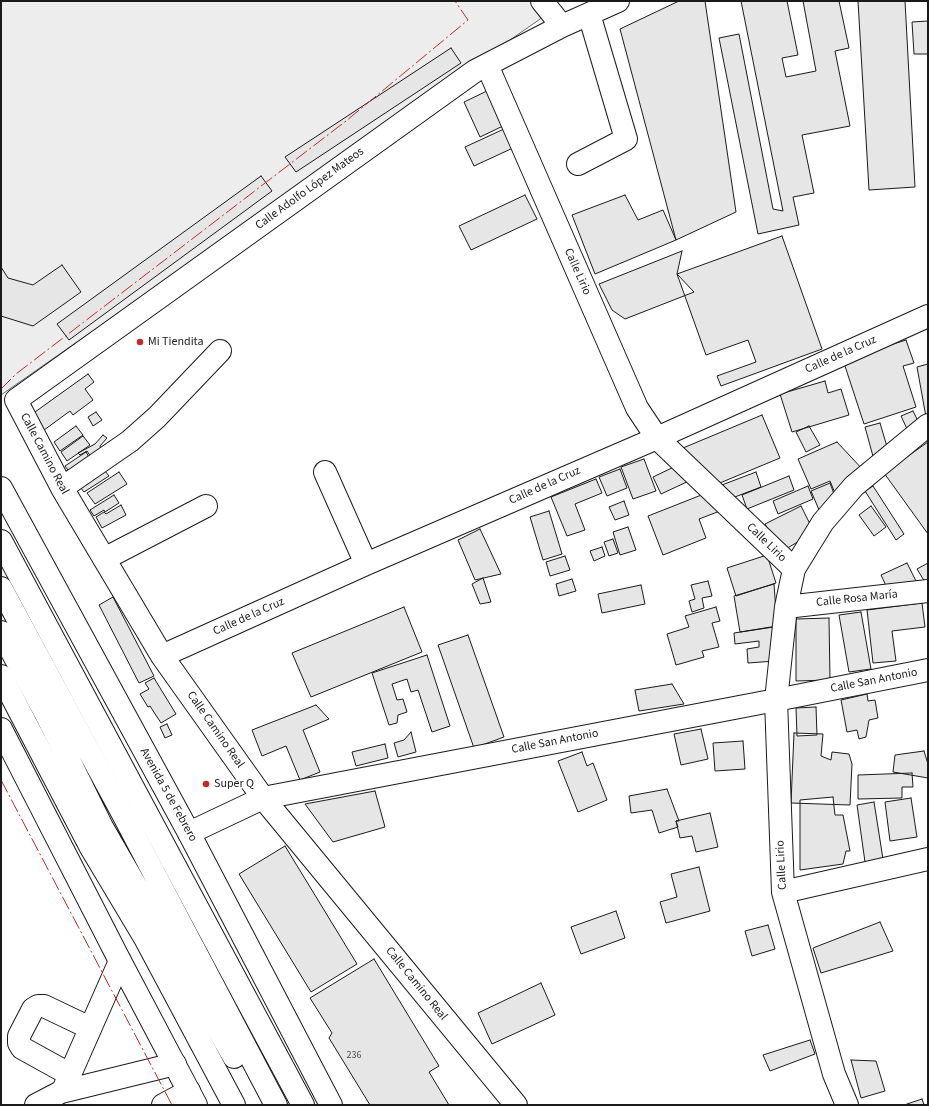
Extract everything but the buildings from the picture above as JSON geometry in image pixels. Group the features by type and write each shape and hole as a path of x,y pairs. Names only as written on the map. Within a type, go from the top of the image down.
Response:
{"main road":[{"path":"542,1 562,26"},
{"name":"Calle Adolfo López Mateos","path":"16,400 475,71 562,26 618,1"},
{"path":"578,164 626,139 590,14"},
{"name":"Calle Lirio","path":"487,65 637,408 657,438 794,570 786,607 776,700 783,892 834,1074 847,1105"},
{"name":"Calle de la Cruz","path":"162,656 366,564 657,438 928,316"},
{"path":"62,488 130,442 220,351"},
{"name":"Calle Camino Real","path":"16,400 62,488 162,656 263,798 516,1105"},
{"path":"794,570 823,522 854,486 928,425"},
{"path":"325,472 366,564"},
{"name":"Avenida 5 de Febrero","path":"1,488 189,833 331,1105"},
{"path":"104,559 206,506"},
{"path":"1,541 150,816 303,1105"},
{"path":"1,588 124,816 276,1105"},
{"name":"Calle Rosa María","path":"786,607 928,591"},
{"path":"1,632 46,714 102,827 262,1105"},
{"name":"Calle San Antonio","path":"189,833 263,798 928,670"},
{"path":"1,676 90,846 145,938 234,1105"},
{"path":"1,729 120,961 193,1098 163,1105"},
{"path":"783,892 928,859"},
{"path":"65,1083 120,961"},
{"path":"65,1083 22,1048 19,1043 19,1036 33,1009 38,1006 44,1006 90,1028"},
{"path":"36,1105 65,1083 175,1064"}],"shaded area":[{"path":"1,1 532,1 543,17 1,395"}],"power":[{"path":"1,389 16,374 346,121 468,20 455,1"},
{"path":"1,780 172,1105"}],"place":[{"name":"Mi Tiendita","path":"140,342"},
{"name":"Super Q","path":"206,784"}]}
